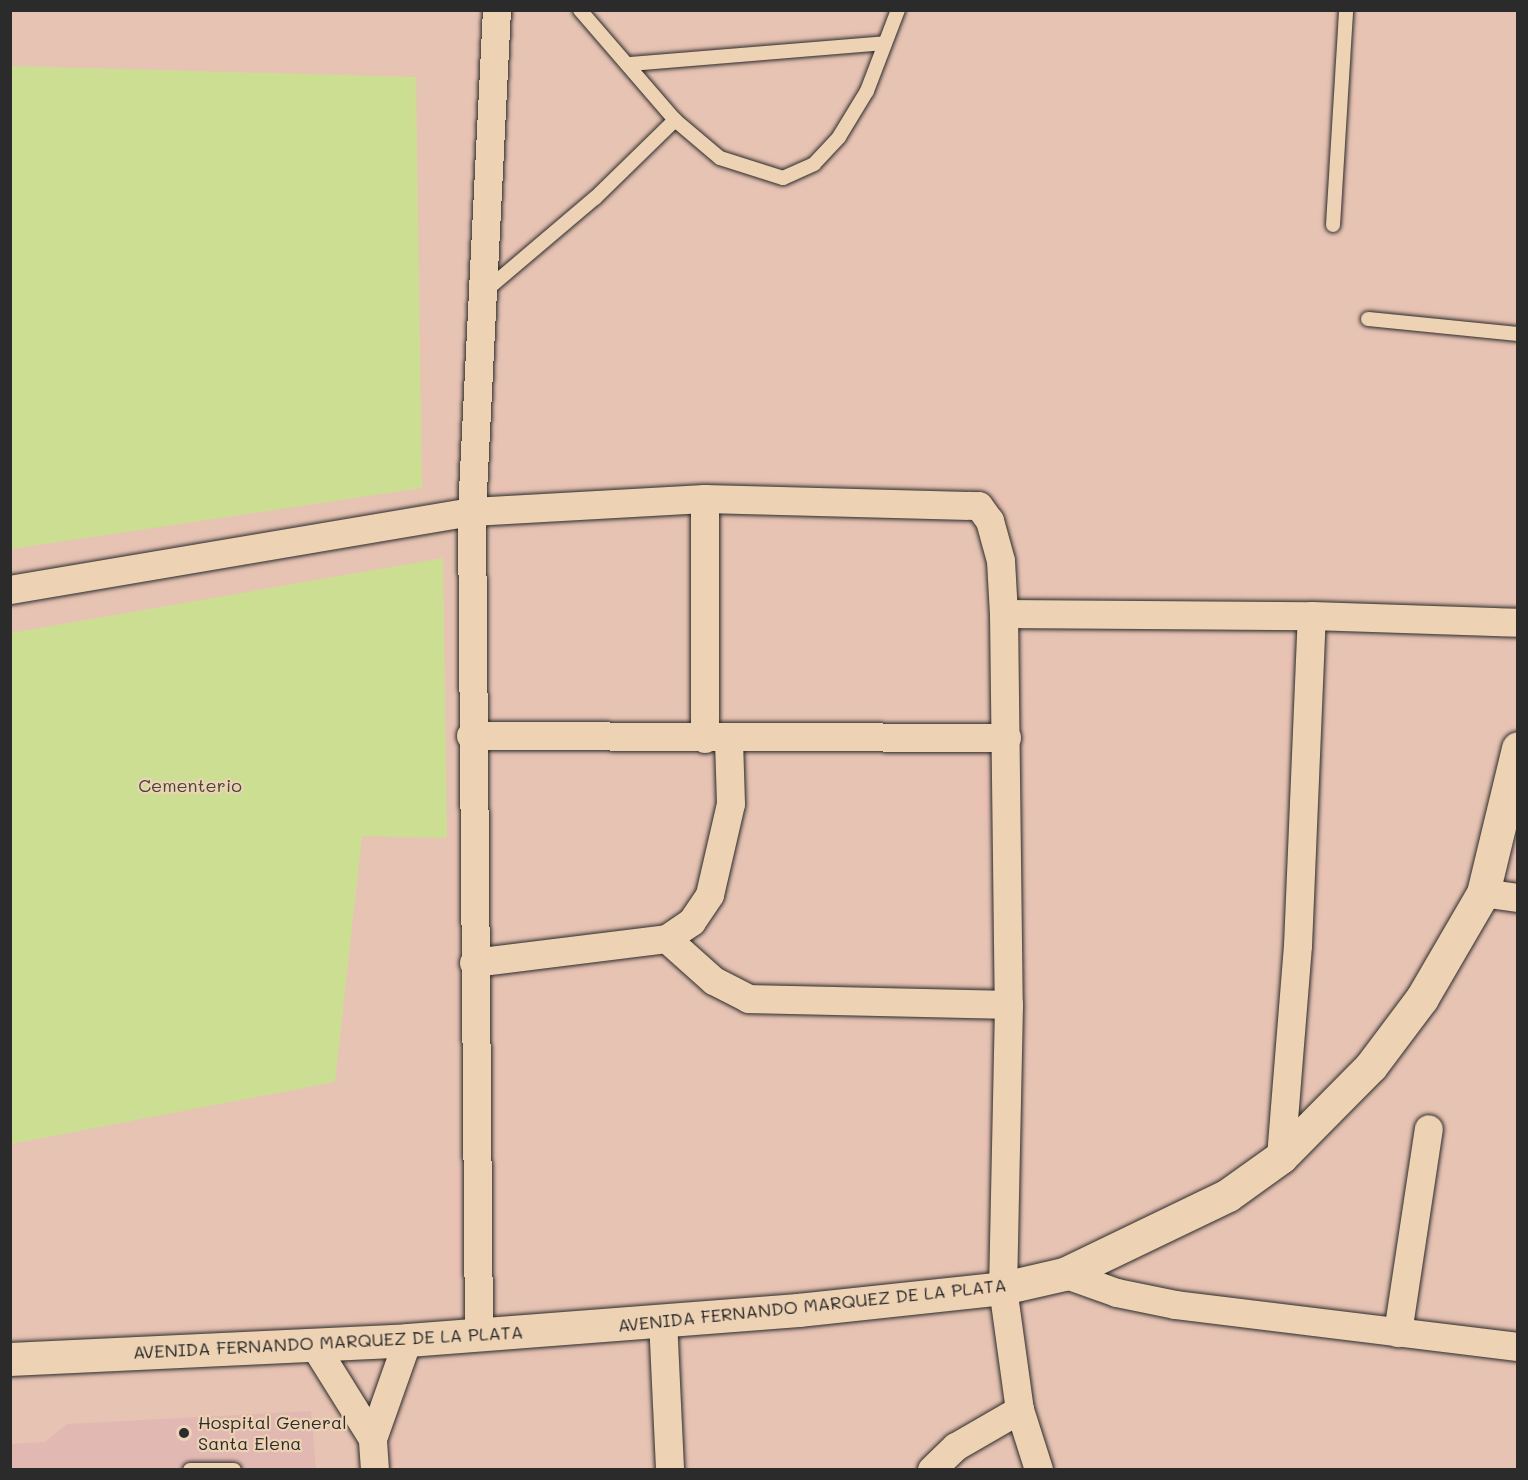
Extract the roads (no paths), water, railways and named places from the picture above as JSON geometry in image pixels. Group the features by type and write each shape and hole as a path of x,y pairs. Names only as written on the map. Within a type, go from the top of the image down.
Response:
{"main road":[{"name":"AVENIDA FERNANDO MARQUEZ DE LA PLATA","path":"10,1359 479,1335 1003,1288 1064,1274 1228,1195 1281,1157 1371,1066 1422,999 1483,893 1518,748"}],"street":[{"path":"479,1335 471,736 472,512 497,10"},
{"path":"474,963 667,939 692,922 710,896 731,804 717,739 705,500"},
{"path":"10,590 472,512 705,500 979,506 990,521 1001,561 1004,614 1009,1005 1003,1288 1020,1410 1039,1470"},
{"path":"1004,614 1312,616 1518,623"},
{"path":"1281,1157 1298,946 1312,616"},
{"path":"471,736 717,739 1006,738"},
{"path":"1483,893 1518,898"},
{"path":"667,939 714,981 748,999 1009,1005"},
{"path":"1398,1333 1429,1129"},
{"path":"1064,1274 1117,1293 1176,1305 1518,1347"},
{"path":"663,1320 670,1470"},
{"path":"375,1470 373,1439 408,1340"},
{"path":"313,1343 373,1439"},
{"path":"932,1470 956,1447 1020,1410"}],"lane":[{"path":"580,10 631,64 675,120 720,158 783,178 814,164 839,137 867,91 898,10"},
{"path":"1333,225 1346,10"},
{"path":"631,64 884,43"},
{"path":"482,293 595,198 675,120"},
{"path":"1368,319 1518,334"},
{"path":"190,1470 234,1470"}],"place":[{"name":"Hospital General Santa Elena","path":"184,1433"}],"park label":[{"name":"Cementerio","path":"190,785"}]}
